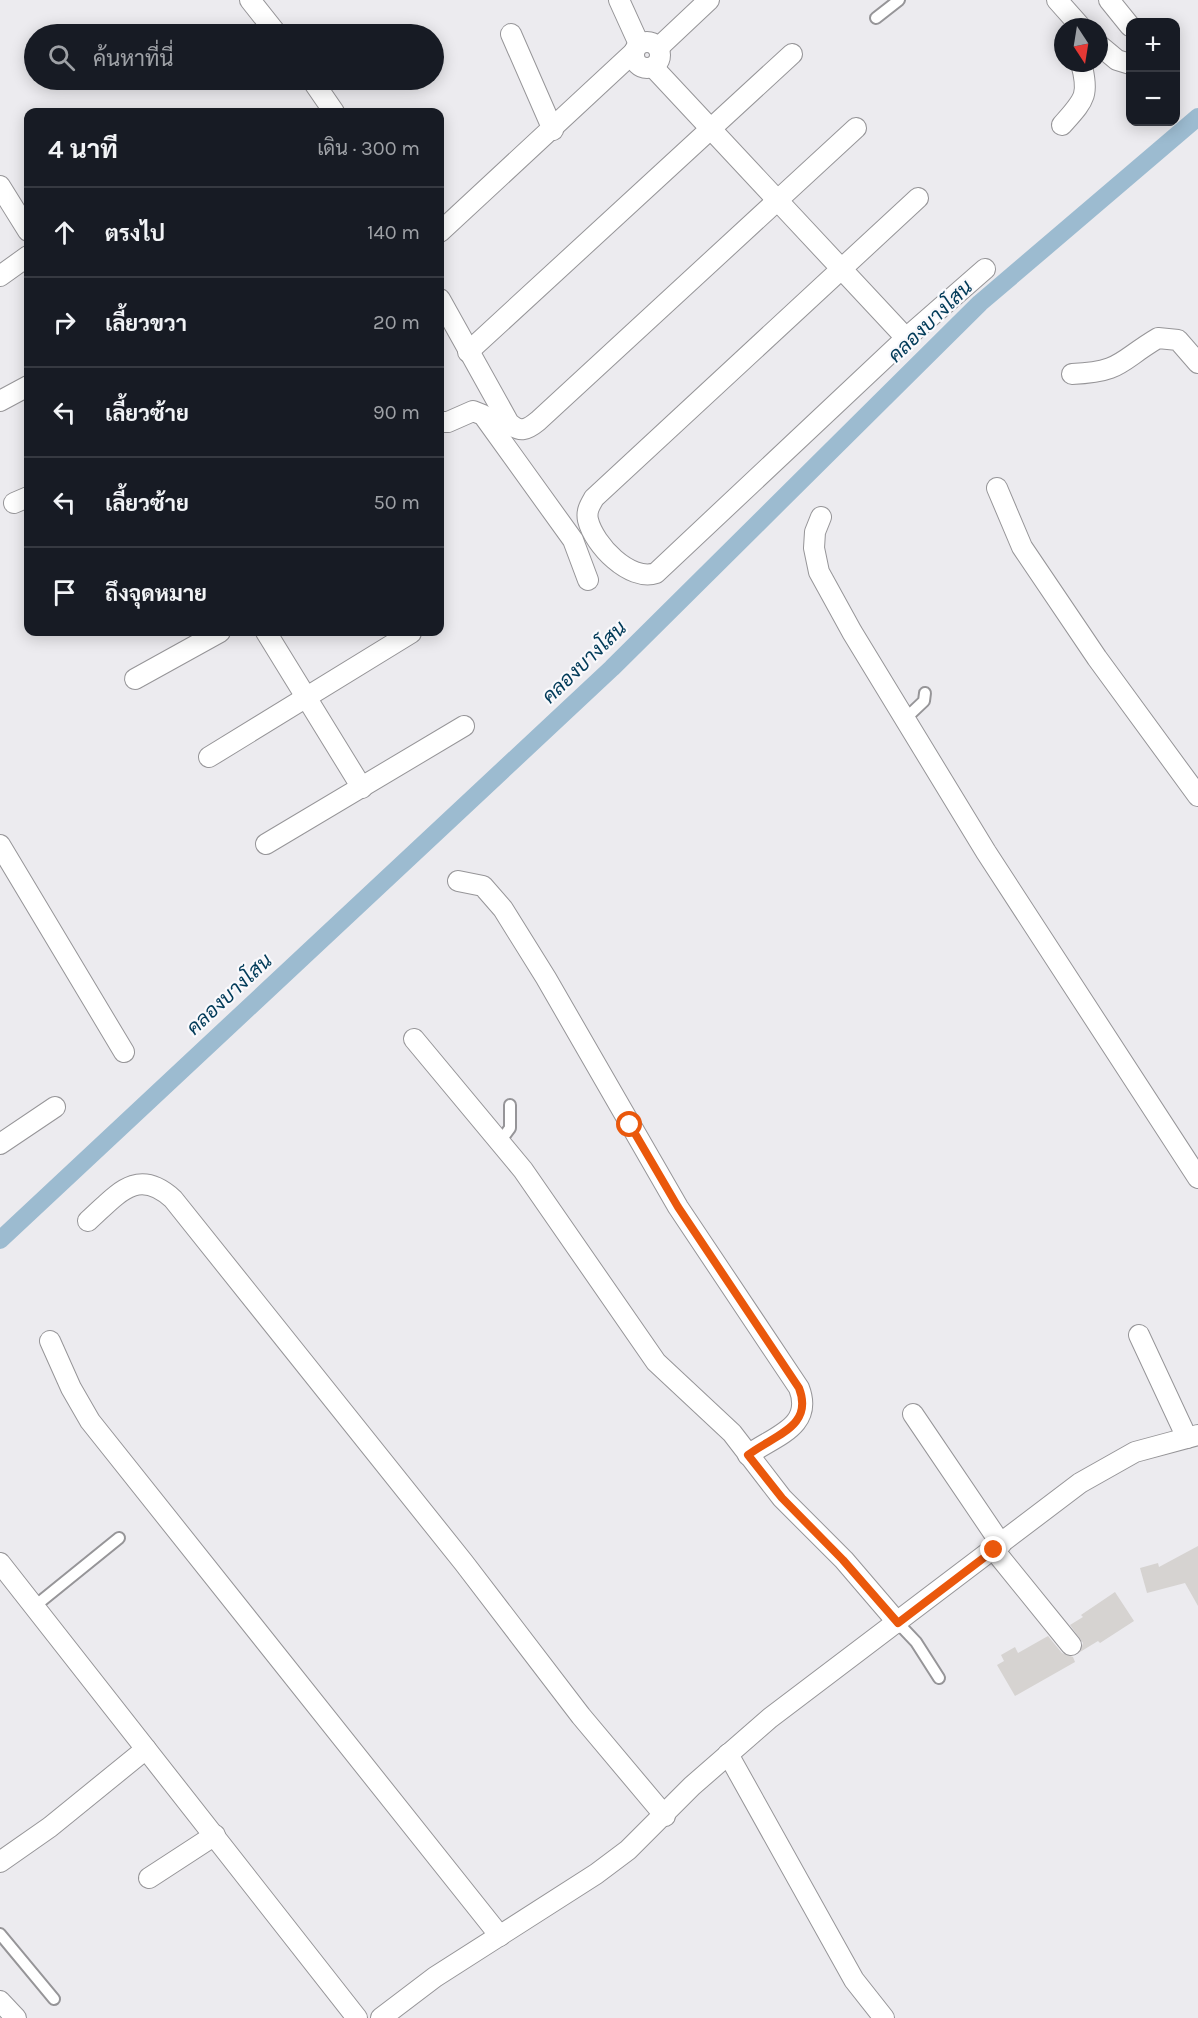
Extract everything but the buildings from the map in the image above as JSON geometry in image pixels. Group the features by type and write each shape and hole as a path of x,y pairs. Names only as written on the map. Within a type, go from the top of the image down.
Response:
{"street":[{"path":"250,0 269,24"},
{"path":"619,0 646,53 710,129 778,197 906,338"},
{"path":"444,228 553,130 710,0"},
{"path":"1057,0 1073,18"},
{"path":"1109,0 1126,20"},
{"path":"511,33 553,130"},
{"path":"1108,51 1124,62"},
{"path":"468,352 792,54"},
{"path":"1062,125 1085,98 1087,90 1083,72"},
{"path":"319,90 331,108"},
{"path":"444,307 509,423 516,429 531,427 778,197 856,128"},
{"path":"0,186 24,226"},
{"path":"918,198 594,498 588,508 587,519 611,556 635,574 645,576 656,573 906,338 985,269"},
{"path":"0,276 24,257"},
{"path":"1072,374 1105,371 1123,364 1158,338 1169,337 1178,340 1198,363"},
{"path":"0,400 24,388"},
{"path":"444,422 473,411 483,415 573,540 588,580"},
{"path":"997,488 1022,547 1097,658 1198,796"},
{"path":"821,517 815,532 814,548 819,572 905,719 1083,1003 1198,1178"},
{"path":"135,678 213,636"},
{"path":"268,636 362,789"},
{"path":"209,757 406,636"},
{"path":"266,844 362,789 464,726"},
{"path":"0,845 124,1052"},
{"path":"458,881 483,886 503,909 678,1207 799,1388 803,1400 803,1413 796,1423 748,1455"},
{"path":"414,1040 499,1143 563,1226 656,1362 732,1433 782,1498 843,1560 898,1623"},
{"path":"0,1144 55,1107"},
{"path":"88,1221 126,1188 138,1183 150,1183 161,1188 173,1199 464,1563 581,1716 665,1816"},
{"path":"381,2018 435,1977 596,1874 628,1850 665,1816 692,1786 770,1718 1080,1483 1115,1461 1135,1452 1193,1436 1139,1335"},
{"path":"50,1341 71,1388 90,1420 500,1936"},
{"path":"913,1414 998,1547 1071,1645"},
{"path":"0,1563 357,2018"},
{"path":"0,1862 50,1827 146,1749"},
{"path":"728,1754 854,1980 884,2018"},
{"path":"149,1878 215,1835"},
{"path":"0,2001 16,2018"}],"lane":[{"path":"876,18 899,0"},
{"path":"905,719 924,701 925,693"},
{"path":"499,1143 510,1128 510,1105"},
{"path":"35,1606 119,1538"},
{"path":"898,1623 916,1642 939,1678"},
{"path":"0,1934 54,1999"}],"waterway":[{"name":"คลองบางโสน","path":"0,1240 612,668 980,303 1198,117"}],"route":[{"path":"630,1125 678,1207 799,1388 803,1400 803,1413 796,1423 748,1455 782,1498 843,1560 898,1623 994,1550"}]}
